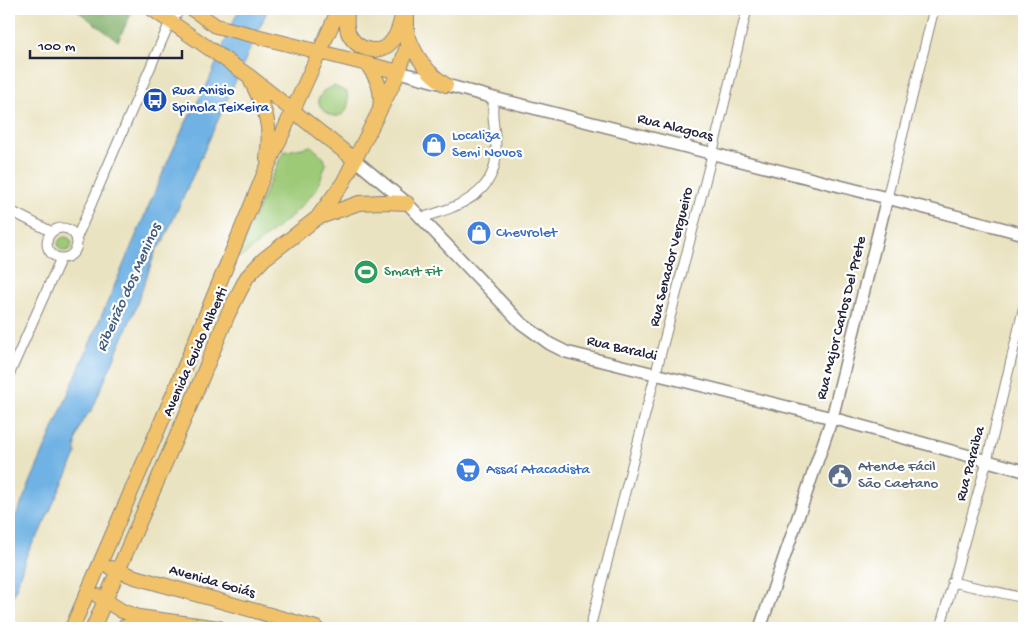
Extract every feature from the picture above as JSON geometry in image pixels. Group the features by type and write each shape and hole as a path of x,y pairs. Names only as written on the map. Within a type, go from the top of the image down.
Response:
{"main road":[{"name":"Rua Baraldi","path":"152,9 247,75 355,160"},
{"name":"Rua Alagoas","path":"192,9 216,26 229,30 399,72"},
{"name":"Avenida Guido Aliberti","path":"72,628 265,172 339,9"},
{"path":"348,9 346,24 350,36 360,46 373,50 383,48 393,40 406,9"},
{"name":"Avenida Guido Aliberti","path":"93,628 228,314 248,277 264,259 317,218 335,196 379,114 404,58 408,35 406,9"},
{"path":"408,35 424,65 446,85"},
{"path":"367,64 380,87 379,114"},
{"path":"247,75 262,103 268,120 269,140 265,172"},
{"path":"317,218 359,203 407,204"},
{"name":"Avenida Goiás","path":"101,563 135,577 316,628"},
{"path":"89,591 128,613 147,619 219,628"},
{"path":"122,628 147,619"}],"street":[{"path":"76,237 170,22 181,9"},
{"name":"Rua Senador Vergueiro","path":"590,628 712,155 747,9"},
{"name":"Rua Major Carlos Del Prete","path":"760,628 832,418 934,9"},
{"name":"Rua Alagoas","path":"399,72 712,155 1024,234"},
{"path":"421,218 453,208 468,200 477,194 488,181 496,153 491,113 494,98"},
{"name":"Rua Baraldi","path":"355,160 407,204 521,323 536,335 566,352 832,418 1024,471"},
{"path":"9,210 52,232"},
{"path":"66,228 76,237 78,242 75,252 71,255 61,258 56,257 49,250 47,240 52,232 66,228"},
{"path":"9,375 61,258"},
{"name":"Rua Paraiba","path":"940,628 987,461 1024,306"},
{"path":"952,582 1024,598"}],"green space":[{"path":"75,9 124,9 131,14 118,41"},
{"path":"334,86 347,92 348,100 344,113 336,116 327,113 318,100 323,91"},
{"path":"311,146 324,158 326,164 317,189 295,213 242,257 236,258 283,152"},
{"path":"65,237 70,239 72,244 70,249 65,251 60,249 58,244 60,239"}],"water":[{"name":"Ribeirão dos Meninos","path":"241,9 268,9 163,242 156,250 136,307 92,410 84,419 79,431 76,455 38,536 28,551 9,606 9,532 167,163 185,124 208,83 236,15"}],"place":[{"name":"Rua Anisio Spinola Teixeira","path":"155,100"},
{"name":"Localiza Semi Novos","path":"434,145"},
{"name":"Chevrolet","path":"479,233"},
{"name":"Smart Fit","path":"366,272"},
{"name":"Assaí Atacadista","path":"468,470"},
{"name":"Atende Fácil São Caetano","path":"840,476"}]}
